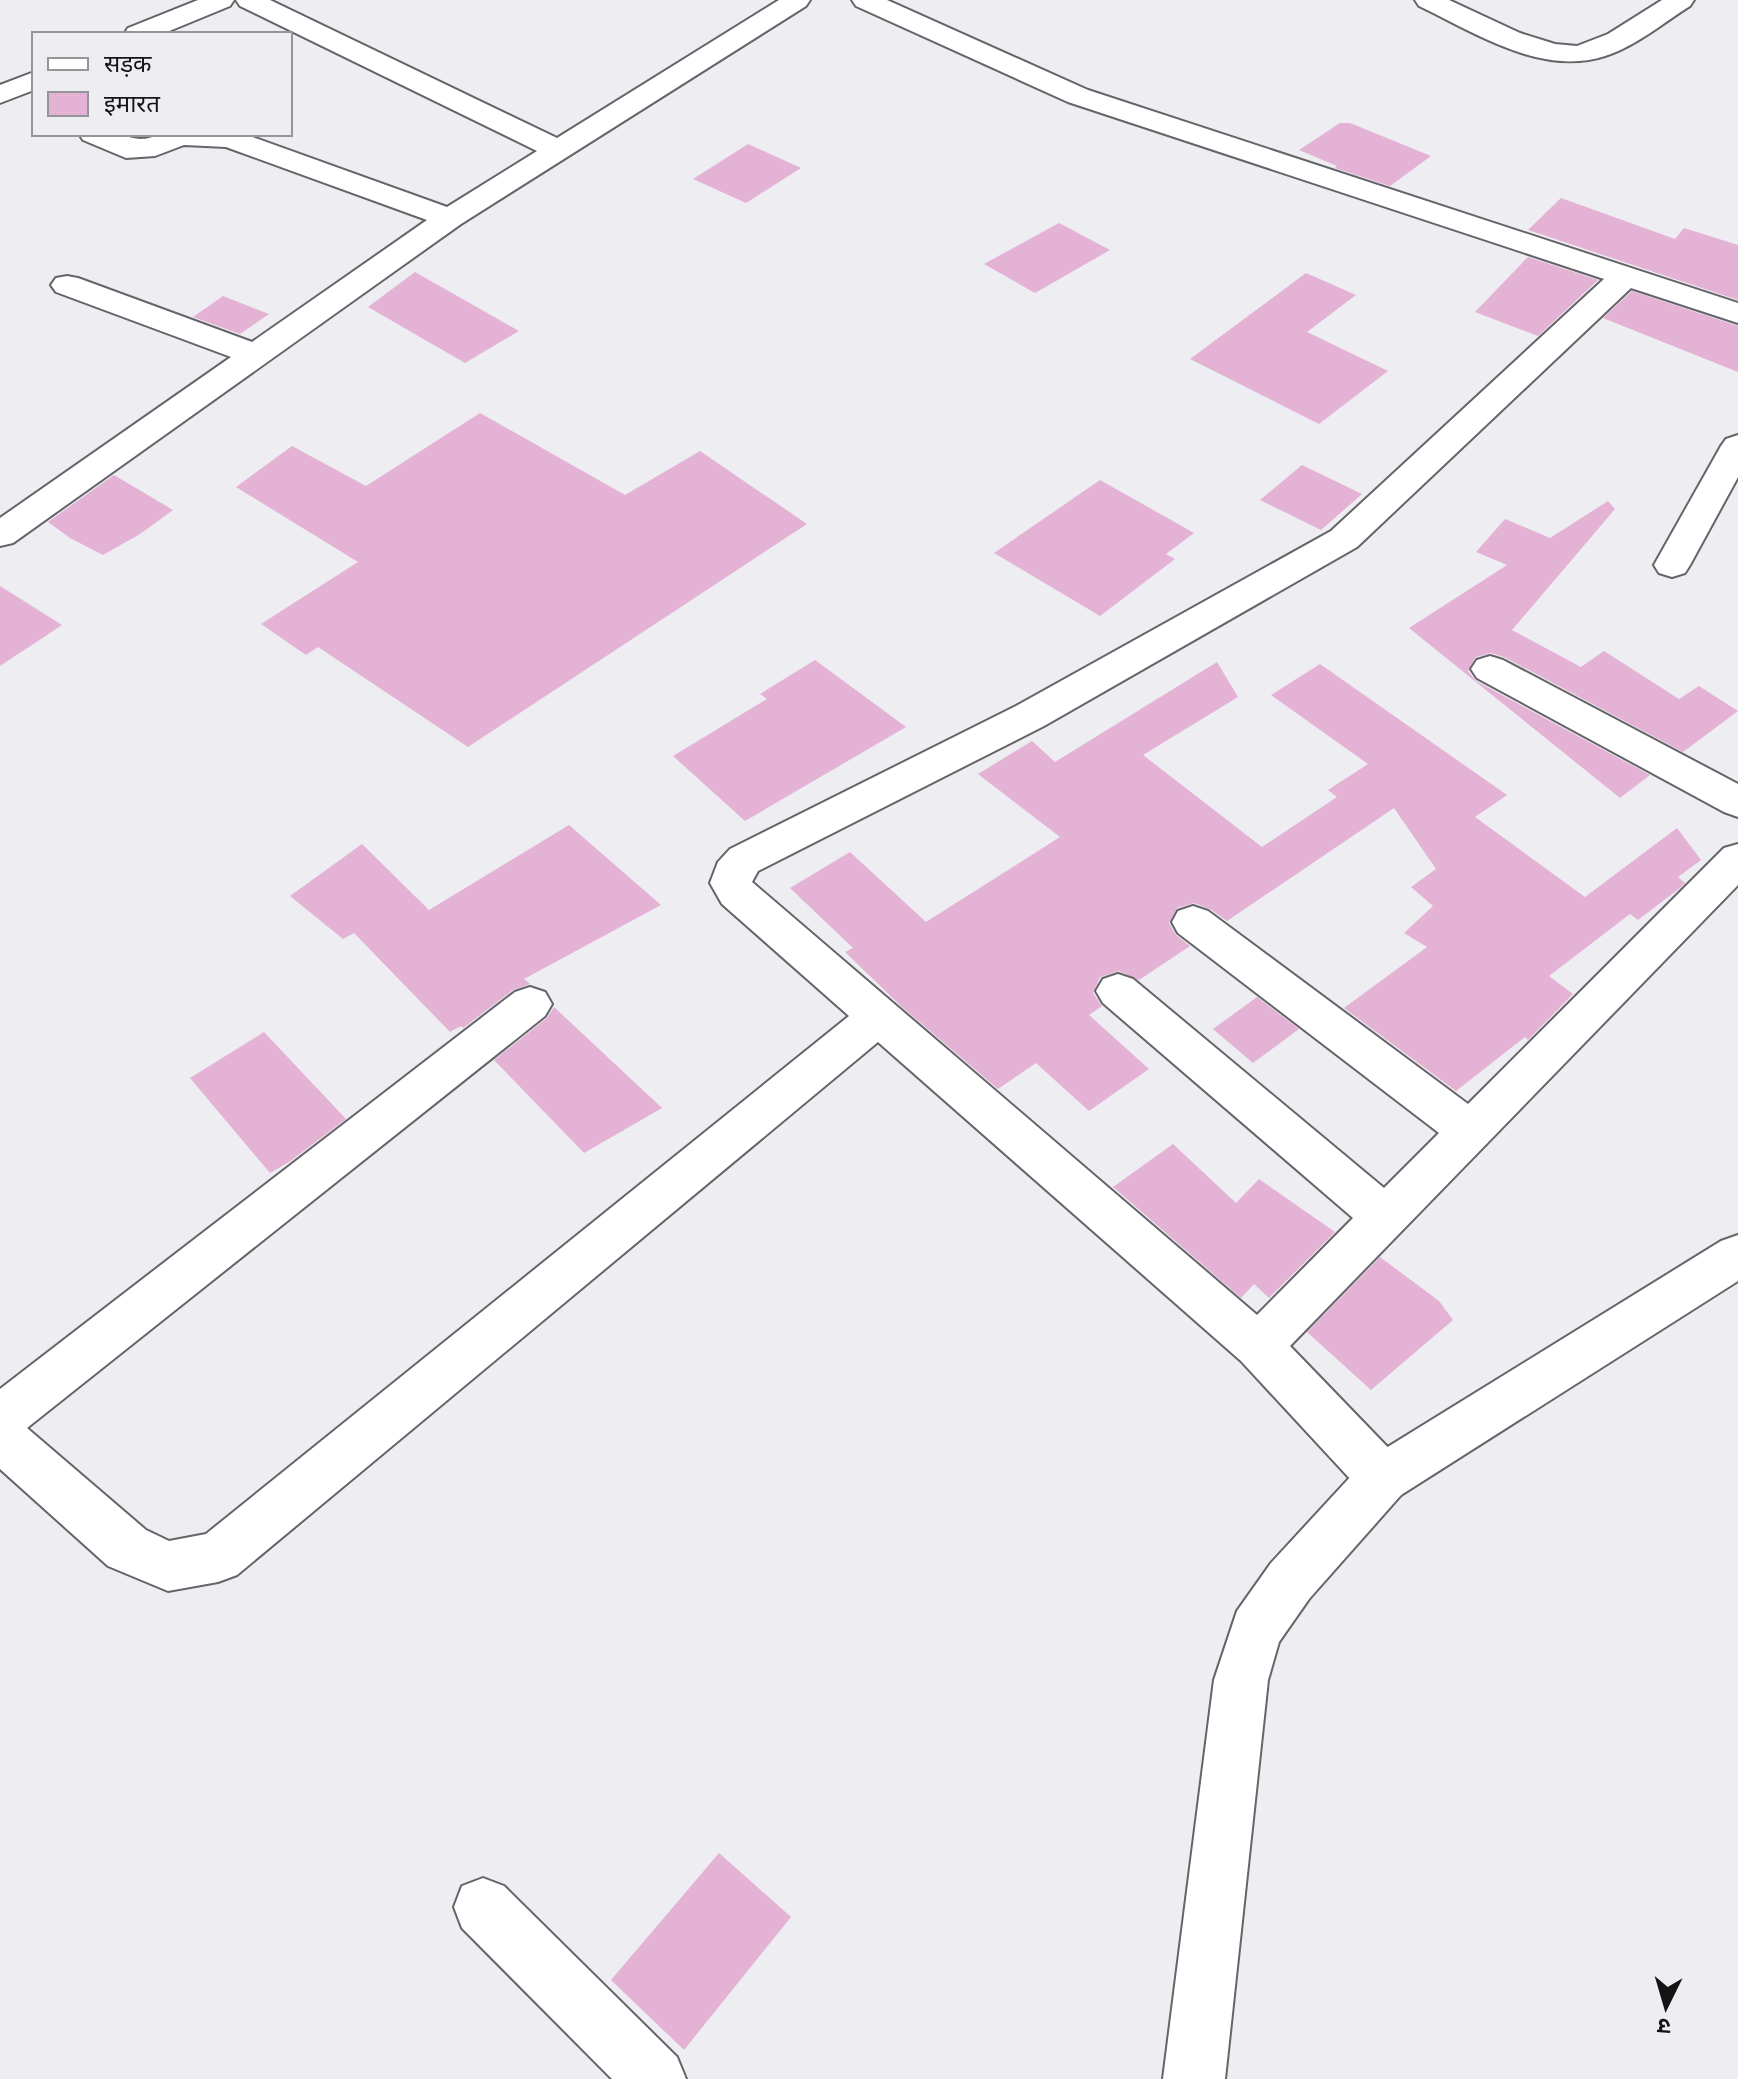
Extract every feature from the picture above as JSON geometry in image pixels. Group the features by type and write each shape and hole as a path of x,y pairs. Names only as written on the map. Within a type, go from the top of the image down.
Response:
{"street":[{"path":"143,32 221,0"},
{"path":"249,0 556,149"},
{"path":"0,535 450,218 797,0"},
{"path":"865,0 1078,96 1738,313"},
{"path":"1428,0 1533,48 1568,55 1597,50 1681,0"},
{"path":"97,136 126,149 155,147 179,137 191,136"},
{"path":"210,136 231,139 450,218"},
{"path":"1383,1478 1258,1346 737,893 731,883 733,873 744,860 1030,716 1344,539 1625,277"},
{"path":"67,285 254,354"},
{"path":"1672,565 1738,446"},
{"path":"1490,669 1738,802"},
{"path":"1258,1346 1738,859"},
{"path":"1193,922 1470,1131"},
{"path":"1118,991 1384,1216"},
{"path":"0,1419 530,1004"},
{"path":"0,1437 127,1548 168,1566 218,1557 879,1016"},
{"path":"1194,2079 1241,1680 1256,1630 1290,1581 1383,1478 1738,1256"},
{"path":"483,1907 655,2079"}],"building":[{"path":"1340,123 1350,123 1431,156 1390,186 1335,168 1337,166 1299,150"},
{"path":"748,144 801,168 746,203 693,179"},
{"path":"1561,198 1675,239 1684,228 1738,245 1738,300 1528,230"},
{"path":"1059,223 1110,250 1035,293 984,264"},
{"path":"1528,257 1598,280 1538,336 1475,312"},
{"path":"415,272 519,331 465,363 368,307"},
{"path":"1306,273 1356,295 1307,332 1388,371 1319,424 1190,359"},
{"path":"1632,291 1738,326 1738,372 1603,318"},
{"path":"223,296 269,314 240,334 193,317"},
{"path":"480,413 625,495 700,451 807,524 468,747 318,647 306,655 261,624 358,562 236,487 292,446 366,486"},
{"path":"1302,465 1362,494 1321,530 1260,500"},
{"path":"114,475 173,510 103,555 70,538 48,522"},
{"path":"1100,480 1194,533 1166,554 1175,559 1100,616 994,553"},
{"path":"1608,501 1615,509 1512,630 1581,667 1604,651 1679,699 1699,686 1738,711 1683,752 1504,657 1491,653 1476,657 1468,671 1476,681 1650,775 1620,798 1409,628 1507,565 1476,552 1505,519 1550,538"},
{"path":"0,586 62,625 0,666"},
{"path":"815,660 906,727 745,821 673,756 767,699 760,694"},
{"path":"1217,662 1238,697 1143,755 1262,847 1337,797 1328,790 1368,764 1271,695 1320,664 1507,795 1475,817 1585,897 1677,828 1701,860 1678,877 1685,883 1680,888 1638,920 1630,914 1549,976 1573,994 1528,1040 1525,1037 1456,1091 1344,1008 1427,947 1404,933 1433,906 1411,887 1436,869 1394,808 1227,921 1194,903 1177,908 1169,923 1176,935 1190,946 1139,980 1119,971 1100,977 1093,993 1102,1006 1089,1015 1149,1069 1089,1111 1036,1063 998,1089 902,1007 845,952 853,948 790,888 850,852 926,922 1060,837 978,774 1032,741 1055,762"},
{"path":"569,825 661,905 524,979 530,984 513,990 463,1028 461,1026 450,1032 354,933 343,939 290,896 362,844 429,910"},
{"path":"1257,997 1299,1029 1253,1063 1213,1029"},
{"path":"554,1007 662,1108 584,1153 494,1060 547,1018"},
{"path":"264,1032 346,1119 270,1173 190,1078"},
{"path":"1173,1144 1236,1203 1259,1179 1335,1232 1269,1298 1254,1284 1241,1298 1113,1187"},
{"path":"1380,1257 1439,1301 1453,1320 1371,1390 1307,1332"},
{"path":"719,1853 791,1917 684,2050 611,1980"}]}
